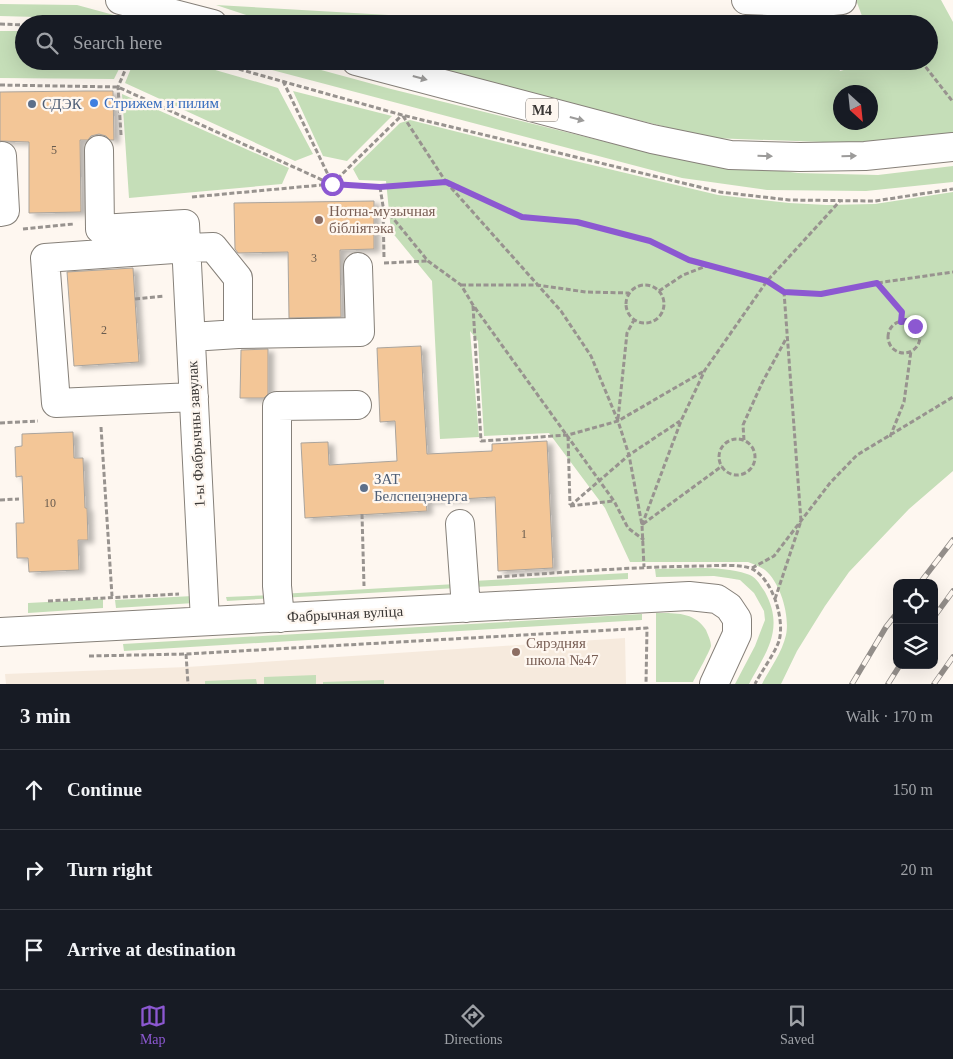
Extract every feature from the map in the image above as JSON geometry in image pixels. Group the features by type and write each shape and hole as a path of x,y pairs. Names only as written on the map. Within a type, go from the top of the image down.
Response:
{"street":[{"path":"120,0 178,15"},
{"path":"746,0 813,3 842,0"},
{"name":"М4","path":"390,70 652,139 730,155 865,156 953,148"},
{"path":"99,150 99,222"},
{"path":"2,156 5,211 10,220"},
{"name":"1-ы Фабрычны завулак","path":"99,222 100,230 186,224 205,621"},
{"path":"194,397 56,403 45,258 213,247 238,278 238,334"},
{"path":"191,337 238,334 360,332 371,265"},
{"path":"280,618 277,586 277,406 357,405"},
{"path":"460,524 466,608"},
{"name":"Фабрычная вуліца","path":"0,632 689,596 717,598 729,607 737,619 738,634 714,684"}],"path":[{"path":"0,24 15,25"},
{"path":"118,87 125,70"},
{"path":"244,70 402,115 446,182 561,311 591,356 618,421 629,455 642,524 644,567"},
{"path":"928,70 953,102"},
{"path":"282,80 332,184"},
{"path":"0,85 118,87 332,184"},
{"path":"332,184 402,115"},
{"path":"184,198 332,184 380,187 446,182 522,217 577,222 641,238 689,260 767,281 784,292 821,294 877,283 953,272"},
{"path":"380,187 383,206 428,261 461,285 473,305 614,501 628,528 644,541"},
{"path":"642,524 681,421 705,370 767,281 841,201"},
{"path":"10,220 99,222"},
{"path":"371,265 428,261"},
{"path":"659,291 683,274 710,265"},
{"path":"877,283 902,312 901,322"},
{"path":"643,284 649,285 663,296 664,308 657,318 646,323 634,320 630,316 626,305 629,293 643,284"},
{"path":"461,285 537,285 586,292 629,293"},
{"path":"774,599 801,521 784,292"},
{"path":"473,305 481,441 568,436 618,421 705,370"},
{"path":"618,421 627,334 634,320"},
{"path":"890,437 904,402 911,351 918,344 920,334 910,323 901,322 896,324 889,332 889,342 896,351 911,351"},
{"path":"744,440 743,425 762,383 787,337"},
{"path":"752,568 774,556 830,483 857,456 953,397"},
{"path":"100,418 112,596"},
{"path":"0,423 46,421"},
{"path":"570,506 629,455 681,421"},
{"path":"568,436 570,506"},
{"path":"733,439 744,440 749,443 754,454 754,460 748,470 737,474 726,470 722,466 719,455 723,445 733,439"},
{"path":"642,524 722,466"},
{"path":"0,500 19,499"},
{"path":"570,506 614,501"},
{"path":"362,514 364,586"},
{"path":"188,684 186,654 647,628 646,684"}],"shaded area":[{"name":"Сярэдняя школа №47","path":"625,638 626,684 6,684 5,674 187,667"}],"green space":[{"path":"856,0 941,0 953,22 953,134 850,143 711,138 427,70 938,70 938,15 862,15"},
{"path":"0,4 77,5 114,15 15,15 0,16"},
{"path":"216,5 389,15 246,15"},
{"path":"0,31 15,31 15,70 118,70 114,79 0,78"},
{"path":"130,70 215,70 278,88 313,154 295,161 125,83"},
{"path":"272,70 321,70 655,154 798,173 878,175 953,166 953,182 866,191 767,190 682,178"},
{"path":"293,91 392,116 347,161 323,156"},
{"path":"122,94 289,168 282,184 129,198"},
{"path":"410,120 718,195 827,205 875,204 953,192 953,471 909,509 849,572 797,651 781,684 762,684 782,648 787,628 783,601 771,576 763,569 748,562 630,562 605,508 549,433 484,436 478,341 470,331 479,437 440,439 432,281 391,231 386,181 359,180 353,169 400,123"},
{"path":"655,569 725,569 750,575 758,581 771,605 773,629 767,651 749,684 735,684 755,646 765,620 764,611 754,593 740,580 714,576 656,577"},
{"path":"628,573 628,579 474,587 473,581"},
{"path":"456,584 457,588 280,598 280,594"},
{"path":"275,595 275,598 227,601 226,597"},
{"path":"193,596 194,603 116,608 115,600"},
{"path":"103,599 103,608 28,613 28,603"},
{"path":"656,613 690,617 701,624 706,630 711,646 693,682 656,682"},
{"path":"642,614 642,620 124,651 123,644"},
{"path":"316,675 316,684 264,684 264,677"},
{"path":"256,679 257,684 205,684 205,681"},
{"path":"384,680 384,684 323,684 323,682"}],"building":[{"path":"113,91 114,140 99,134 91,136 88,140 80,140 81,212 29,213 29,142 0,141 0,92"},
{"path":"374,201 374,249 340,250 341,317 289,318 288,252 238,253 235,249 234,203"},
{"path":"133,268 139,362 74,366 67,272"},
{"path":"421,346 427,454 492,451 492,444 547,441 553,568 498,571 495,497 426,501 427,511 305,518 301,443 328,442 329,465 397,461 395,421 380,422 377,348"},
{"path":"268,349 268,394 264,398 240,398 241,350"},
{"path":"73,432 74,458 83,458 85,508 87,508 88,540 78,540 79,570 29,572 28,558 17,558 16,523 24,523 22,476 16,477 15,447 22,446 22,434"}],"railway":[{"path":"923,579 953,540"},
{"path":"938,612 953,591"},
{"path":"852,684 893,618"},
{"path":"934,684 953,657"},
{"path":"888,684 897,669"}],"place":[{"name":"Стрижем и пилим","path":"94,103"},
{"name":"СДЭК","path":"32,104"},
{"name":"Нотна-музычная бібліятэка","path":"319,220"},
{"name":"ЗАТ Белспецэнерга","path":"364,488"},
{"name":"Сярэдняя школа №47","path":"516,652"}],"route":[{"path":"332,184 380,187 446,182 522,217 577,222 650,241 689,260 767,281 784,292 821,294 877,283 902,312 901,322 906,321 915,326"}]}
